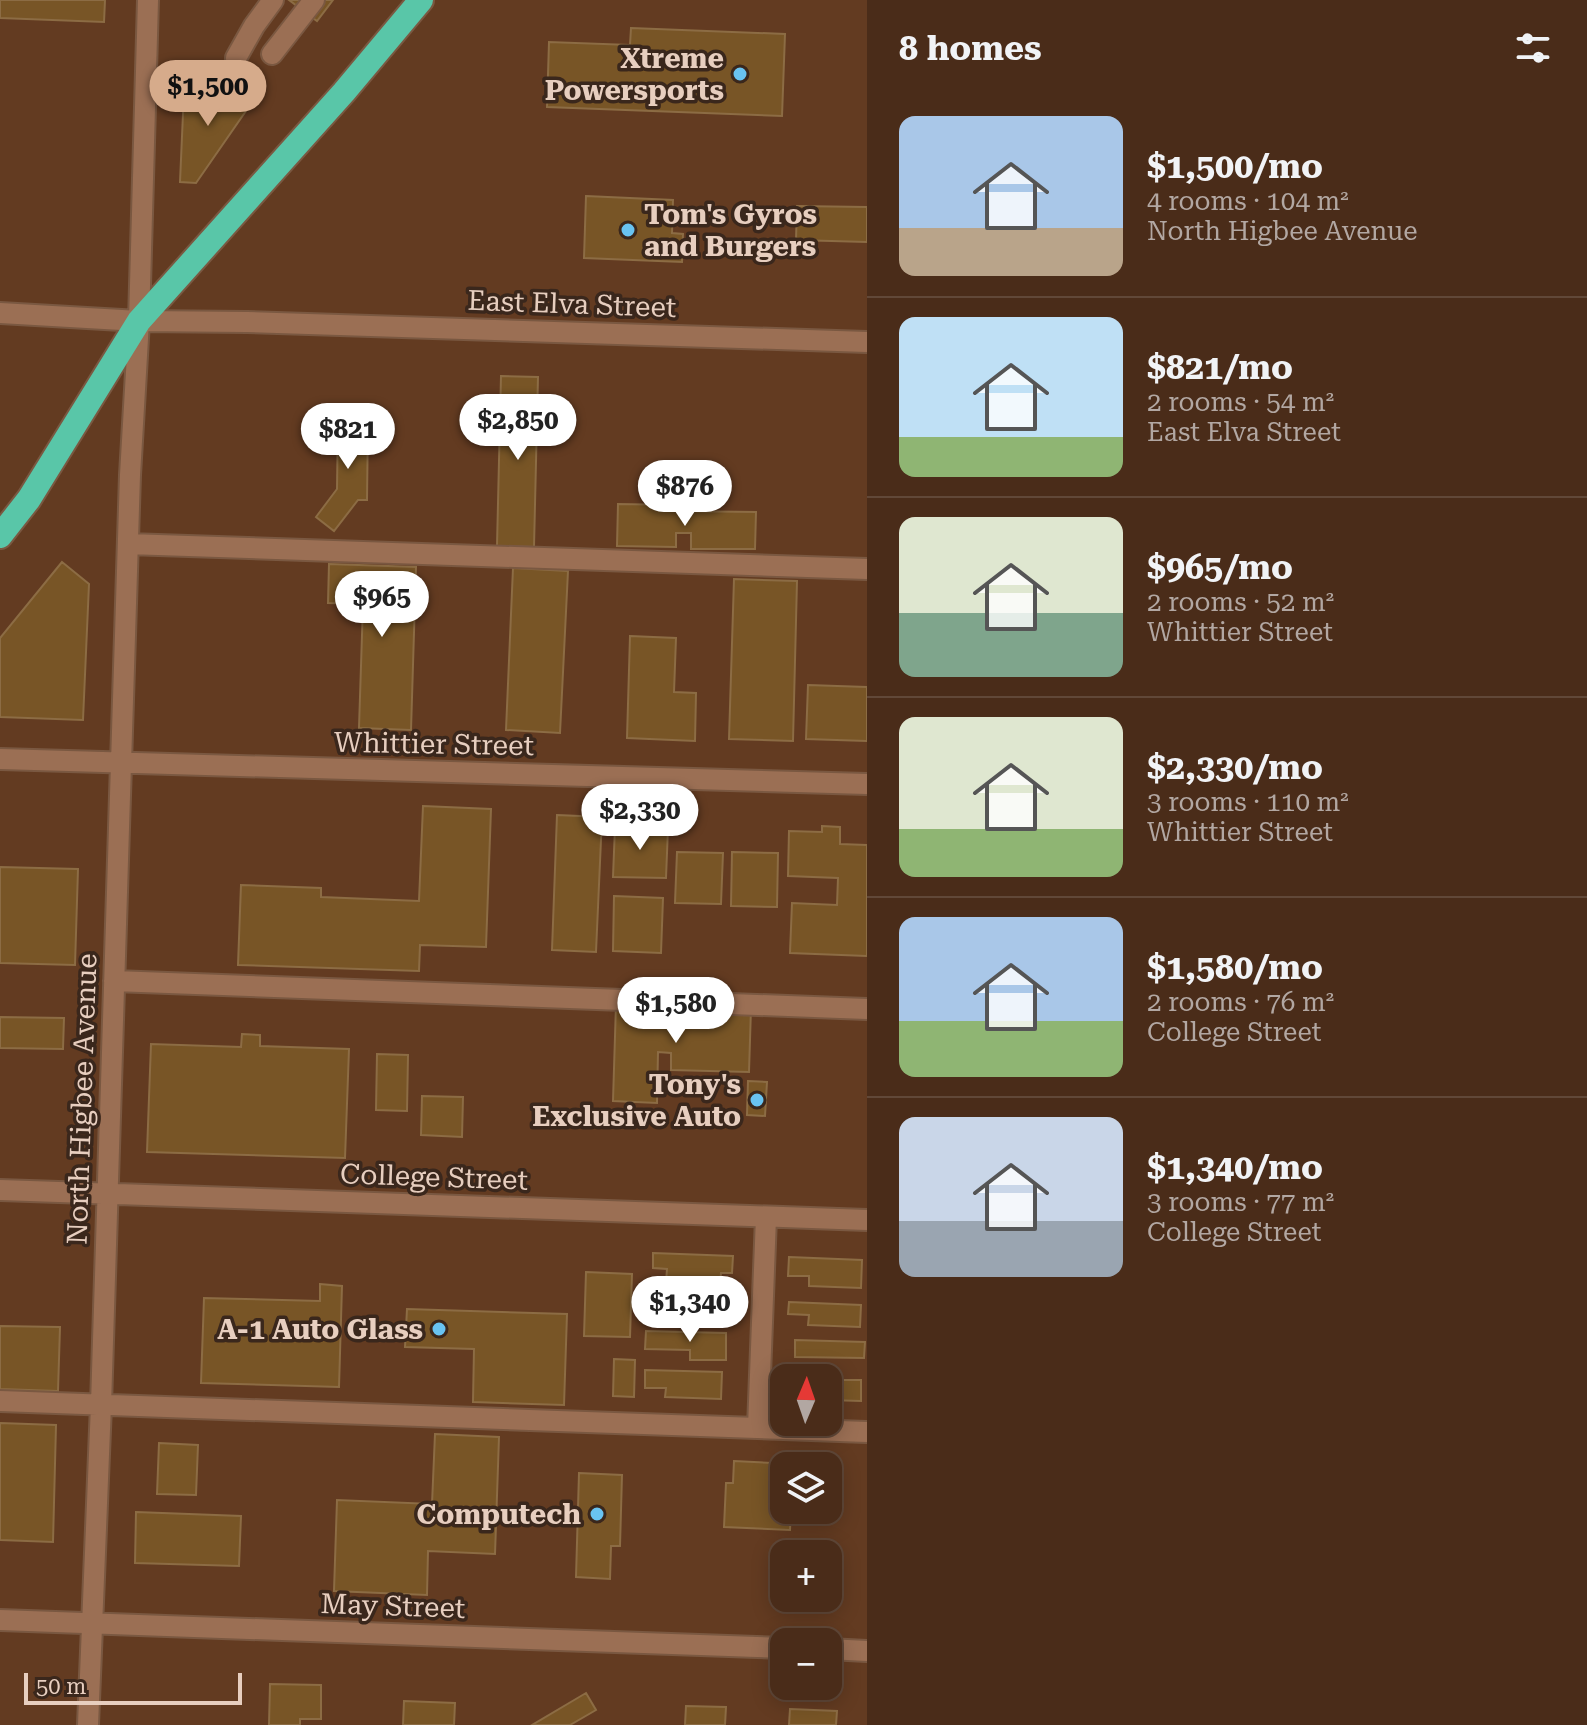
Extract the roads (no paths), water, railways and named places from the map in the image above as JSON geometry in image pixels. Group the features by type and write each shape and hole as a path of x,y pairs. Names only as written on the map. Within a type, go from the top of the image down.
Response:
{"highway":[{"path":"0,536 29,499 139,321 421,0"}],"street":[{"name":"North Higbee Avenue","path":"88,1725 148,0"},
{"path":"236,58 273,0"},
{"path":"272,54 314,0"},
{"name":"East Elva Street","path":"0,313 139,321 867,342"},
{"path":"128,544 867,569"},
{"name":"Whittier Street","path":"0,759 867,784"},
{"path":"114,981 867,1009"},
{"name":"College Street","path":"0,1190 867,1220"},
{"path":"758,1428 766,1217"},
{"path":"0,1401 867,1432"},
{"name":"May Street","path":"0,1620 770,1648"},
{"path":"842,1650 867,1651"}],"place":[{"name":"Xtreme Powersports","path":"740,74"},
{"name":"Tom's Gyros and Burgers","path":"628,230"},
{"name":"Tony's Exclusive Auto","path":"757,1100"},
{"name":"A-1 Auto Glass","path":"439,1329"},
{"name":"Computech","path":"597,1514"}]}
